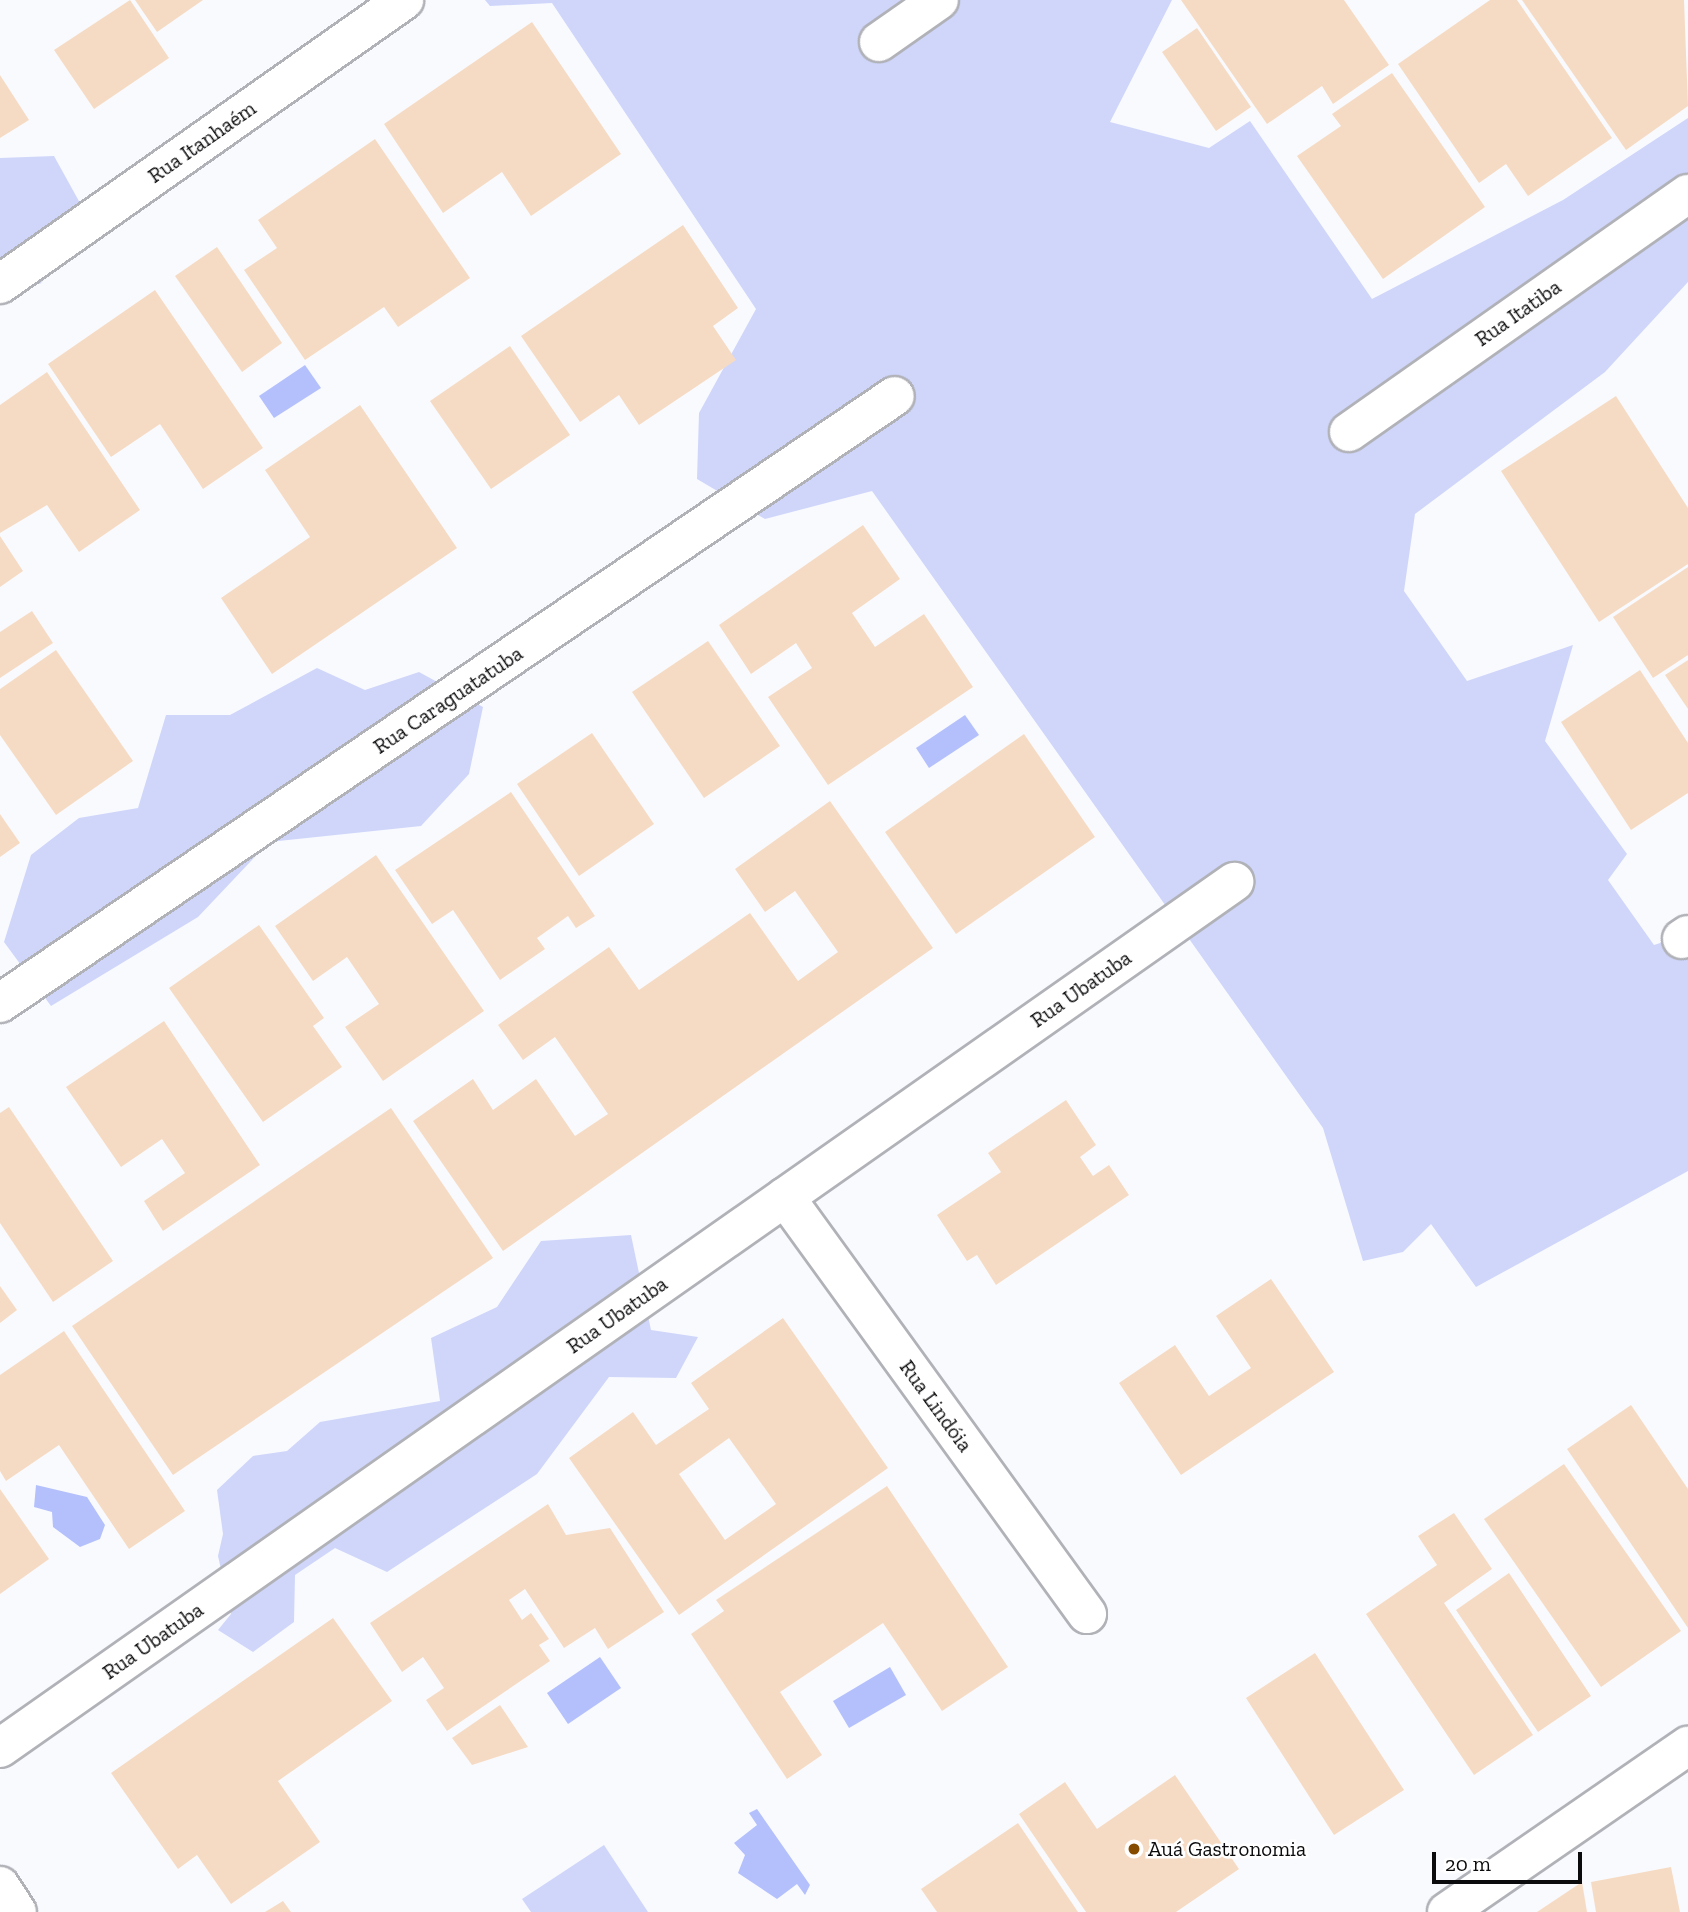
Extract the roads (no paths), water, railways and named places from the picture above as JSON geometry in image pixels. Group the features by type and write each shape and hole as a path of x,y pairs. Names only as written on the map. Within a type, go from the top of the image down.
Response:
{"street":[{"name":"Rua Itanhaém","path":"0,284 404,0"},
{"path":"879,42 939,0"},
{"name":"Rua Itatiba","path":"1349,432 1688,194"},
{"name":"Rua Caraguatatuba","path":"0,1003 895,396"},
{"name":"Rua Ubatuba","path":"0,1748 1234,882"},
{"name":"Rua Lindóia","path":"785,1198 1087,1614"},
{"path":"1447,1912 1688,1746"},
{"path":"0,1886 17,1912"}],"water":[{"path":"305,365 321,388 274,418 259,396"},
{"path":"965,715 979,735 929,768 916,748"},
{"path":"36,1485 87,1497 105,1525 100,1539 80,1547 53,1527 52,1512 34,1507"},
{"path":"600,1657 621,1688 568,1724 547,1693"},
{"path":"890,1667 906,1695 849,1728 833,1701"},
{"path":"757,1809 810,1885 805,1895 797,1884 777,1899 738,1873 745,1855 734,1843 757,1825 749,1813"}],"place":[{"name":"Auá Gastronomia","path":"1134,1849"}]}
